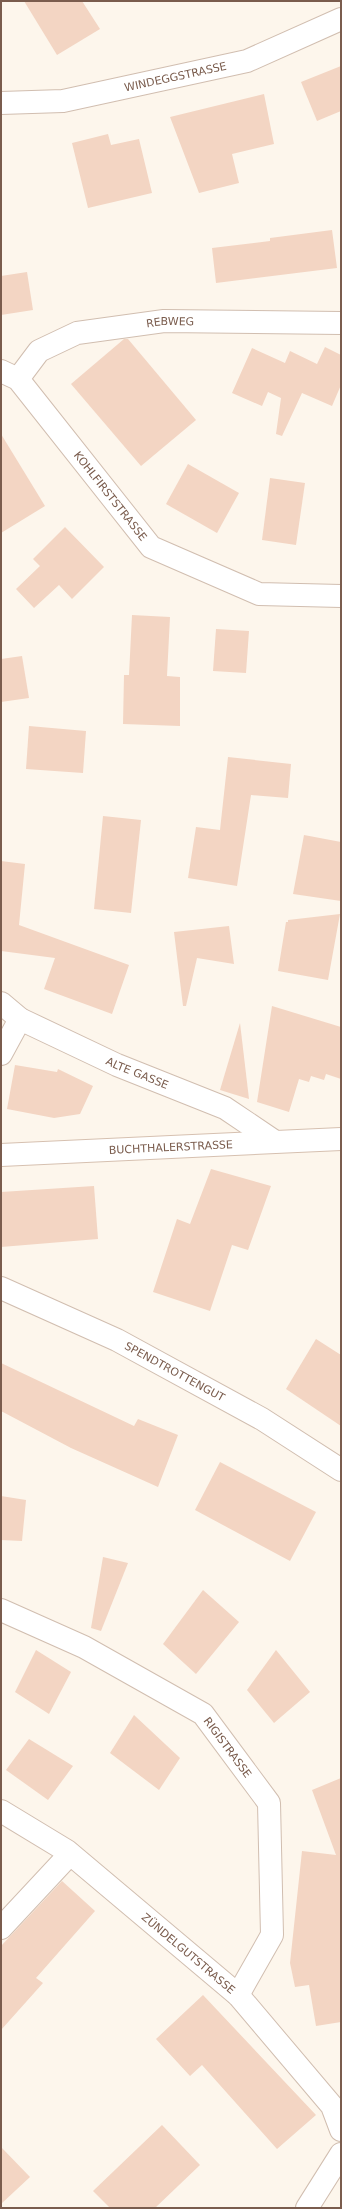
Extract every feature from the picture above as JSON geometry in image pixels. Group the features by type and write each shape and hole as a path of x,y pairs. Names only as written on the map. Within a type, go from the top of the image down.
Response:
{"street":[{"name":"WINDEGGSTRASSE","path":"1,103 63,101 247,61 341,20"},
{"name":"REBWEG","path":"10,375 39,351 77,333 164,321 341,323"},
{"name":"KOHLFIRSTSTRASSE","path":"10,375 151,547 260,594 341,596"},
{"name":"ALTE GASSE","path":"1,1003 20,1019 117,1065 225,1108 274,1141"},
{"path":"1,1054 20,1019"},
{"name":"BUCHTHALERSTRASSE","path":"1,1155 341,1139"},
{"name":"SPENDTROTTENGUT","path":"1,1288 117,1340 262,1419 341,1470"},
{"name":"RIGISTRASSE","path":"1,1610 84,1647 203,1714 269,1803 272,1935 238,1994"},
{"name":"ZÜNDELGUTSTRASSE","path":"1,1811 70,1854 238,1994 332,2106 341,2130"},
{"path":"1,1928 70,1854"},
{"path":"307,2208 341,2154"}],"building":[{"path":"24,1 82,1 100,29 57,55"},
{"path":"341,66 341,111 317,121 301,82"},
{"path":"264,94 274,144 232,154 239,183 199,193 170,117"},
{"path":"108,134 111,145 139,139 152,193 88,208 72,143"},
{"path":"332,230 337,268 216,283 212,248 270,241 270,238"},
{"path":"27,272 33,310 1,315 1,276"},
{"path":"124,339 128,339 196,420 141,466 71,384"},
{"path":"325,347 341,355 341,385 332,406 302,393 282,436 276,434 281,398 268,392 262,406 232,393 252,348 285,363 290,351 317,364"},
{"path":"1,434 45,506 1,533"},
{"path":"188,464 239,493 217,533 166,504"},
{"path":"270,478 305,483 296,545 262,540"},
{"path":"65,527 104,567 72,599 59,585 34,608 16,589 40,566 33,559"},
{"path":"132,615 170,617 167,676 180,677 180,726 123,724 124,675 129,675"},
{"path":"216,629 249,631 246,673 213,671"},
{"path":"22,656 29,698 1,702 1,659"},
{"path":"29,726 86,731 83,773 26,769"},
{"path":"228,757 291,764 288,798 251,795 237,886 188,878 196,827 220,830"},
{"path":"103,816 141,820 131,913 94,909"},
{"path":"304,835 341,842 341,901 293,894"},
{"path":"1,861 25,864 19,925 129,965 112,1014 44,989 55,958 1,951"},
{"path":"340,914 328,980 278,971 286,922 288,922 288,920"},
{"path":"229,926 234,964 197,958 186,1006 183,1006 174,932"},
{"path":"272,1006 341,1027 341,1079 326,1074 324,1080 311,1076 309,1082 299,1079 289,1112 257,1102"},
{"path":"240,1023 249,1099 220,1090"},
{"path":"15,1065 57,1072 58,1069 93,1086 80,1114 54,1118 7,1109"},
{"path":"211,1169 271,1186 248,1250 232,1245 210,1311 153,1292 177,1219 190,1224"},
{"path":"94,1186 98,1239 1,1247 1,1192"},
{"path":"316,1339 341,1355 341,1426 286,1389"},
{"path":"1,1363 134,1426 138,1419 178,1435 158,1487 71,1448 1,1411"},
{"path":"220,1462 316,1512 290,1561 195,1510"},
{"path":"1,1496 26,1500 22,1541 1,1540"},
{"path":"103,1557 128,1563 101,1631 91,1628"},
{"path":"203,1590 239,1622 196,1674 163,1644"},
{"path":"36,1650 71,1672 49,1714 15,1692"},
{"path":"276,1650 310,1692 274,1723 247,1690"},
{"path":"134,1715 180,1758 159,1790 110,1753"},
{"path":"29,1739 73,1766 48,1800 6,1770"},
{"path":"341,1778 341,2022 316,2026 309,1985 295,1987 290,1963 302,1851 336,1855 312,1790"},
{"path":"62,1881 95,1911 36,1978 43,1983 1,2030 1,1946"},
{"path":"203,1995 316,2115 277,2149 202,2065 190,2076 156,2039"},
{"path":"162,2125 200,2165 155,2208 110,2208 93,2191"},
{"path":"1,2147 30,2177 1,2204"}]}
